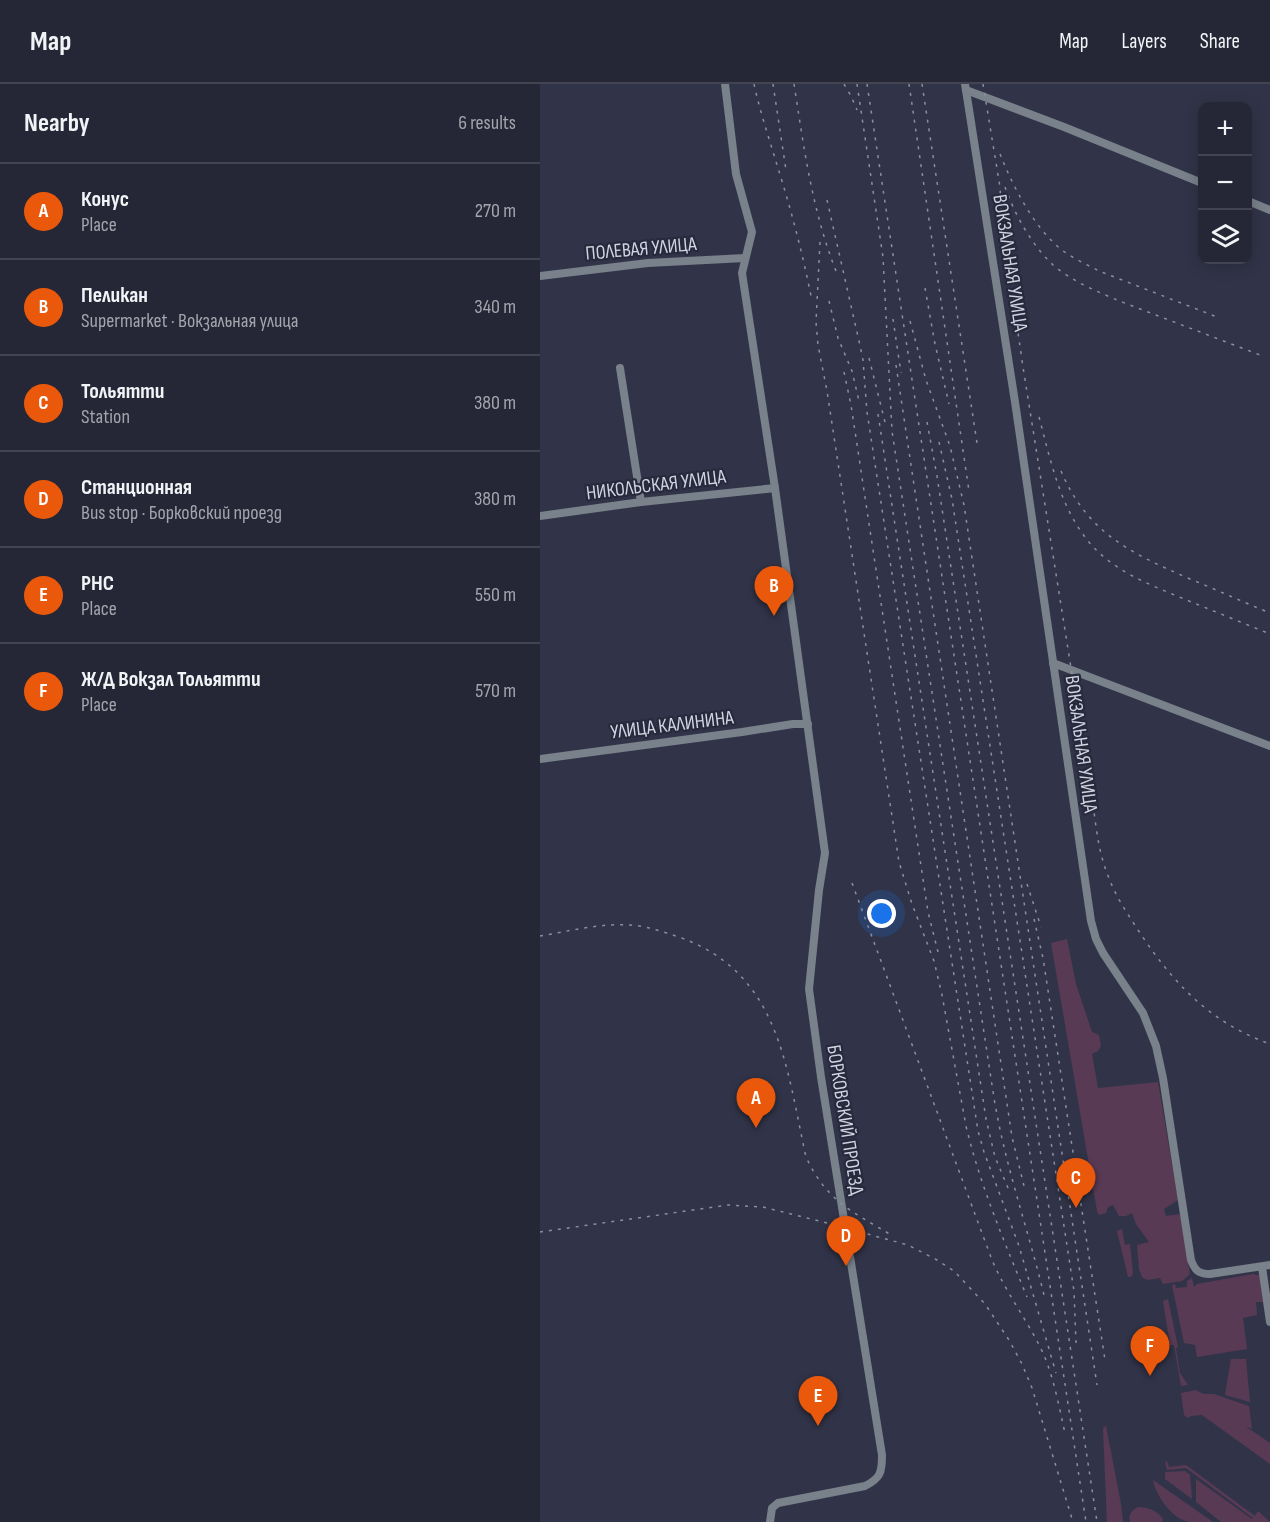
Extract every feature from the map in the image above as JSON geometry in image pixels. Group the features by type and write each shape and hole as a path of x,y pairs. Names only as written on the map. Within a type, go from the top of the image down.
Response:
{"street":[{"path":"725,84 736,174 752,232 742,273 808,724"},
{"path":"965,87 1198,181"},
{"name":"ВОКЗАЛЬНАЯ УЛИЦА","path":"965,87 1015,402 1091,921 1103,953 1143,1013 1156,1046 1193,1268 1197,1272 1210,1274 1266,1266 1270,1322"},
{"path":"1252,203 1270,210"},
{"name":"ПОЛЕВАЯ УЛИЦА","path":"540,276 648,263 745,258"},
{"path":"620,368 641,502"},
{"name":"НИКОЛЬСКАЯ УЛИЦА","path":"540,516 641,502 775,488"},
{"path":"1053,663 1270,746"},
{"name":"УЛИЦА КАЛИНИНА","path":"540,759 793,724 808,724"},
{"name":"БОРКОВСКИЙ ПРОЕЗД","path":"770,1522 772,1508 778,1503 865,1486 879,1476 882,1466 873,1398 820,1077 809,989 825,853 808,724"}],"shaded area":[{"path":"1067,939 1076,984 1092,1032 1099,1035 1101,1046 1092,1054 1098,1088 1158,1082 1178,1200 1164,1209 1166,1216 1180,1214 1190,1274 1182,1281 1163,1284 1160,1278 1147,1280 1142,1277 1137,1245 1149,1242 1136,1224 1132,1213 1119,1216 1113,1205 1108,1207 1106,1213 1099,1215 1097,1211 1051,943"},
{"path":"1122,1229 1125,1245 1130,1244 1133,1273 1131,1277 1128,1277 1117,1231"},
{"path":"1253,1274 1260,1276 1263,1302 1256,1302 1257,1315 1243,1318 1247,1349 1197,1357 1195,1345 1184,1343 1172,1285 1175,1284 1176,1288 1187,1287 1187,1281 1192,1278 1194,1287 1197,1284"},
{"path":"1168,1299 1178,1347 1176,1348 1180,1373 1188,1385 1181,1386 1174,1345 1170,1345 1163,1301"},
{"path":"1231,1359 1246,1359 1250,1402 1225,1395"},
{"path":"1196,1390 1203,1394 1214,1394 1249,1406 1252,1429 1245,1426 1270,1443 1270,1464 1202,1415 1188,1418 1184,1415 1181,1393"},
{"path":"1106,1426 1123,1522 1107,1522 1103,1428"},
{"path":"1167,1461 1169,1467 1186,1465 1255,1516 1258,1511 1270,1522 1221,1522 1196,1502 1196,1479 1253,1518 1186,1468 1167,1470 1165,1462"},
{"path":"1185,1471 1190,1475 1192,1499 1165,1479 1165,1472"},
{"path":"1153,1480 1213,1522 1189,1522 1171,1512 1161,1500"},
{"path":"1138,1507 1156,1512 1163,1519 1162,1522 1130,1522 1131,1513"}],"railway":[{"path":"754,84 792,215 812,301"},
{"path":"773,84 786,170"},
{"path":"794,84 815,202 836,271"},
{"path":"844,84 857,110"},
{"path":"857,84 883,257 892,431 994,1098 1010,1172 1044,1295"},
{"path":"867,84 1086,1522"},
{"path":"909,84 969,491"},
{"path":"922,84 977,443"},
{"path":"983,84 1000,187 1002,223 1023,367 1103,862 1126,911 1151,949 1179,984 1194,999 1229,1024 1270,1044"},
{"path":"1000,154 1030,213 1046,235 1065,252 1099,271 1217,317"},
{"path":"1005,187 1031,238 1045,257 1069,277 1122,302 1260,355"},
{"path":"827,200 863,360 867,412 978,1131 1019,1246 1056,1373"},
{"path":"820,242 816,322 818,345 899,862 934,961 966,1126 978,1170 1027,1297"},
{"path":"925,288 949,404"},
{"path":"829,301 838,338 852,371 859,401"},
{"path":"893,319 901,373"},
{"path":"910,321 926,380 950,446 964,505 1097,1385"},
{"path":"869,358 885,422"},
{"path":"896,365 1012,1137 1024,1186"},
{"path":"844,372 851,405 928,912 938,952"},
{"path":"878,414 986,1119 995,1157 1008,1188"},
{"path":"1039,417 1068,510 1095,549 1119,568 1146,583 1270,634"},
{"path":"927,422 1097,1522"},
{"path":"939,442 952,499 1074,1291 1076,1343"},
{"path":"1061,471 1084,511 1098,526 1130,550 1270,613"},
{"path":"852,883 992,1260 1047,1363 1065,1433"},
{"path":"1027,884 1041,927"},
{"path":"1034,919 1043,958 1105,1360"},
{"path":"540,936 608,925 643,927 679,937 713,953 739,974 758,999 773,1027 784,1057 806,1157 814,1172 842,1204 893,1236"},
{"path":"540,1232 728,1205 763,1207 908,1245 937,1260 954,1271 985,1304 1022,1364 1032,1388 1073,1522"}],"place":[{"name":"Пеликан","path":"774,616"},
{"name":"Конус","path":"756,1128"},
{"name":"Тольятти","path":"1076,1208"},
{"name":"Станционная","path":"846,1266"},
{"name":"Ж/Д Вокзал Тольятти","path":"1150,1376"},
{"name":"РНС","path":"818,1426"}]}
